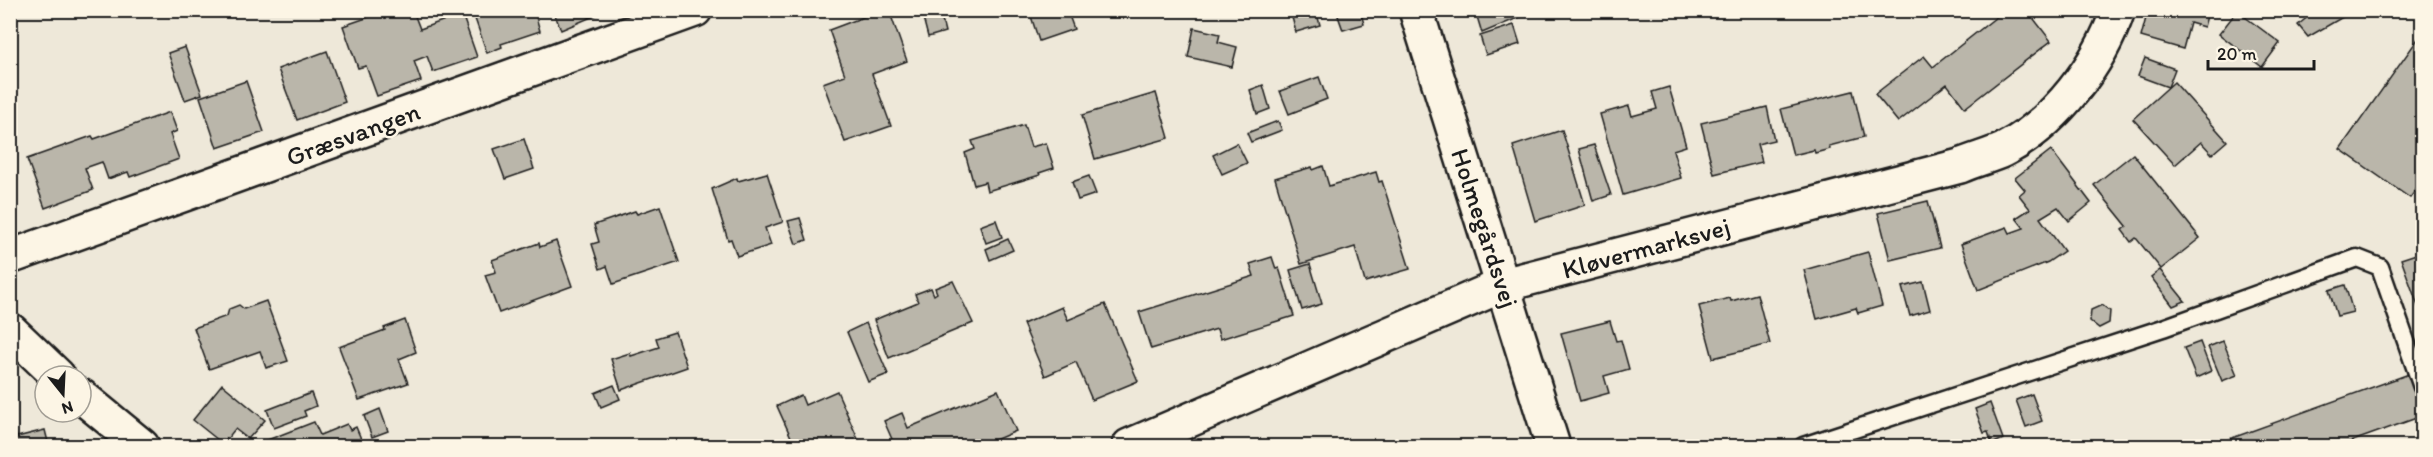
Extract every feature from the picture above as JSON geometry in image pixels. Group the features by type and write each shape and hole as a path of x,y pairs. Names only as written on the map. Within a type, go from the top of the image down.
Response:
{"street":[{"name":"Græsvangen","path":"10,258 695,10"},
{"name":"Holmegårdsvej","path":"1416,10 1553,447"},
{"name":"Kløvermarksvej","path":"1129,447 1503,285 1960,166 2004,149 2050,117 2080,82 2110,35 2118,10"},
{"path":"10,330 45,364"},
{"path":"93,406 142,447"}],"lane":[{"path":"1803,447 2163,328 2357,258 2380,267 2422,387"}],"building":[{"path":"366,10 387,10 388,15 396,12 398,16 413,11 420,29 462,14 477,57 433,72 427,56 414,61 421,81 377,96 366,66 358,68 343,26 369,17"},
{"path":"472,10 534,10 540,31 501,44 502,47 487,53"},
{"path":"553,10 608,10 561,30"},
{"path":"882,10 889,10 907,61 872,74 891,126 845,142 823,83 845,75 829,30"},
{"path":"921,10 956,10 958,16 942,20 945,32 928,37"},
{"path":"1029,10 1067,10 1074,29 1039,41"},
{"path":"1290,10 1330,10 1317,14 1320,25 1296,32"},
{"path":"1341,10 1360,10 1364,24 1343,30 1337,13"},
{"path":"1475,10 1537,10 1482,33"},
{"path":"2005,10 2027,10 2051,41 1965,108 1947,84 1898,122 1875,94 1924,56 1933,67"},
{"path":"2148,10 2204,10 2208,12 2204,27 2190,23 2183,49 2141,37"},
{"path":"2316,10 2355,10 2308,37 2298,25"},
{"path":"2237,11 2280,43 2262,67 2219,34"},
{"path":"1514,25 1520,44 1486,55 1480,36"},
{"path":"1194,28 1220,34 1218,42 1237,47 1232,67 1188,57"},
{"path":"2422,33 2422,181 2410,198 2340,149"},
{"path":"185,47 202,94 185,100 168,53"},
{"path":"327,51 345,102 297,120 278,69"},
{"path":"2145,58 2175,69 2168,87 2138,76"},
{"path":"1319,77 1327,99 1289,114 1280,91"},
{"path":"246,81 264,132 217,148 200,97"},
{"path":"2174,82 2227,141 2212,154 2201,142 2175,165 2133,119"},
{"path":"1263,85 1270,109 1257,114 1250,90"},
{"path":"1669,87 1686,146 1673,150 1681,178 1623,195 1600,114 1629,106 1632,116 1657,109 1652,92"},
{"path":"1853,91 1864,137 1829,146 1830,149 1815,153 1814,150 1793,155 1781,109"},
{"path":"1156,93 1169,138 1095,159 1082,115"},
{"path":"1767,107 1774,140 1757,144 1762,162 1714,174 1701,123"},
{"path":"170,112 177,131 170,134 179,159 130,177 128,172 108,179 102,162 85,168 93,190 45,208 27,159 92,136 94,139"},
{"path":"1278,121 1282,130 1251,142 1247,133"},
{"path":"1024,125 1031,147 1046,143 1054,168 1039,173 1040,175 987,191 985,182 974,185 965,153 975,149 972,141"},
{"path":"1562,130 1585,205 1535,221 1513,146"},
{"path":"524,139 534,169 505,179 494,149"},
{"path":"1237,143 1247,163 1222,174 1213,155"},
{"path":"1594,145 1611,195 1593,201 1579,149"},
{"path":"2051,150 2091,203 2069,221 2058,207 2040,218 2064,251 2048,262 1978,290 1961,244 2007,227 2010,233 2024,228 2016,218 2030,209 2019,195 2025,190 2015,178"},
{"path":"2133,154 2200,238 2161,269 2136,238 2131,242 2122,230 2127,226 2094,185"},
{"path":"1323,166 1329,186 1376,172 1379,182 1382,181 1410,269 1365,282 1355,247 1301,264 1275,178"},
{"path":"767,173 783,222 765,228 771,245 737,256 731,239 728,240 712,189 737,178 738,181"},
{"path":"1089,176 1096,194 1078,200 1072,182"},
{"path":"10,194 18,217 10,220"},
{"path":"1928,201 1940,248 1890,260 1878,213"},
{"path":"660,206 679,262 613,284 607,266 600,269 592,244 599,242 594,225 635,211 637,214"},
{"path":"800,218 807,240 796,244 788,221"},
{"path":"996,220 1002,237 986,243 980,226"},
{"path":"1008,239 1013,250 990,260 986,249"},
{"path":"556,241 572,286 499,313 485,275 496,272 492,260 539,243 540,247"},
{"path":"1868,252 1882,306 1858,313 1856,308 1817,319 1804,270"},
{"path":"2422,252 2422,317 2401,259"},
{"path":"1272,257 1276,269 1279,268 1294,316 1220,339 1217,329 1151,349 1139,312 1254,276 1250,264"},
{"path":"1310,264 1322,304 1302,310 1290,270"},
{"path":"2160,270 2185,301 2173,306 2151,277"},
{"path":"953,281 973,323 889,358 874,320 918,302 915,294 931,288 934,295 937,293 935,288"},
{"path":"1923,282 1930,310 1910,316 1902,287"},
{"path":"2345,285 2353,312 2337,316 2329,290"},
{"path":"1757,294 1770,344 1713,358 1699,306"},
{"path":"266,301 288,361 266,368 260,351 209,369 194,328 227,316 229,309 239,305 244,309"},
{"path":"1105,304 1138,381 1092,400 1076,362 1045,376 1023,324 1062,307 1068,320"},
{"path":"2102,305 2110,311 2109,323 2099,328 2090,321 2091,310"},
{"path":"405,320 416,352 399,359 408,383 359,400 339,347"},
{"path":"1610,321 1616,341 1621,340 1629,369 1604,376 1609,393 1580,401 1561,333"},
{"path":"866,323 888,374 868,382 847,332"},
{"path":"675,332 687,367 621,390 611,359 630,353 631,356 659,347 656,338"},
{"path":"2223,341 2237,375 2222,381 2208,347"},
{"path":"2200,342 2211,371 2196,378 2184,348"},
{"path":"2409,374 2422,416 2339,446 2210,446"},
{"path":"222,384 265,420 248,439 235,429 223,444 193,420"},
{"path":"614,385 620,399 601,407 595,393"},
{"path":"998,390 1016,431 981,446 895,446 884,421 902,413 908,428"},
{"path":"837,391 861,446 795,446 777,406 801,395 805,405"},
{"path":"311,393 316,406 304,411 306,416 274,428 267,410"},
{"path":"2032,394 2042,421 2026,427 2016,400"},
{"path":"1990,403 2003,439 1992,444 1988,432 1984,433 1975,409"},
{"path":"380,409 388,431 372,437 364,416"},
{"path":"10,414 17,437 45,430 49,446 10,446"},
{"path":"314,422 320,435 347,424 350,430 356,427 364,446 252,446"}]}
